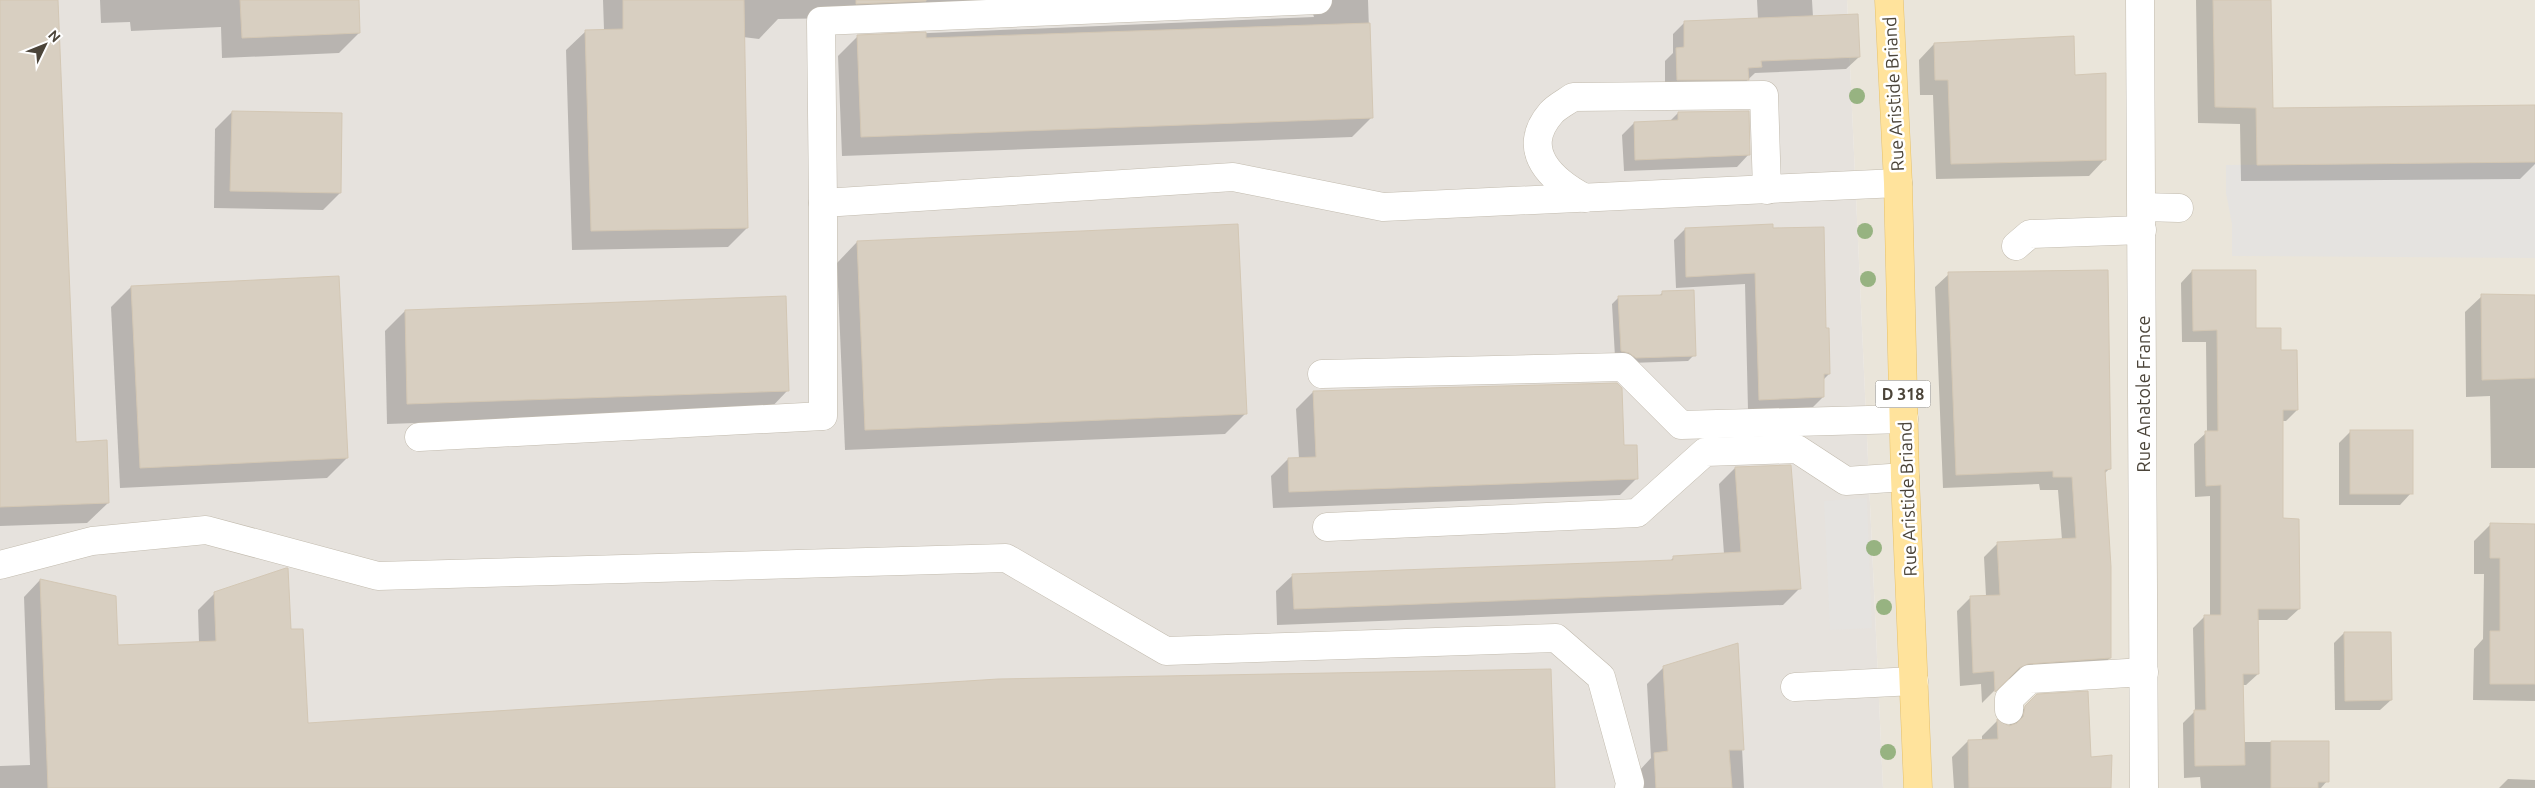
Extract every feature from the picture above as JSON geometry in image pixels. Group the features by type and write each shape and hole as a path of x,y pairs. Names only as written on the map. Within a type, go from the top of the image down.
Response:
{"main road":[{"name":"Rue Aristide Briand","path":"1889,0 1898,183 1904,478 1918,788"}],"street":[{"path":"419,437 823,416 821,21 1318,0"},
{"name":"Rue Anatole France","path":"2140,0 2144,788"},
{"path":"1585,198 1565,187 1548,172 1538,151 1540,131 1551,113 1573,97 1764,96 1767,190"},
{"path":"823,202 1233,177 1383,208 1898,183"},
{"path":"2016,246 2030,234 2142,219 2179,208"},
{"path":"1322,374 1623,367 1681,425 1904,419"},
{"path":"1327,527 1637,512 1705,452 1797,449 1846,481 1904,478"},
{"path":"0,565 92,541 206,530 378,576 1006,558 1166,651 1556,638 1601,677 1630,783 1629,788"},
{"path":"2009,710 2009,698 2030,679 2144,672"},
{"path":"1795,687 1914,681"}],"shaded area":[{"path":"0,0 1847,0 1883,788 0,788"},
{"path":"1847,0 2535,0 2535,788 1883,788"},
{"path":"2535,162 2535,258 2232,256 2232,224 2226,193 2226,165"},
{"path":"1867,498 1872,628 1830,630 1824,501"}],"building":[{"path":"0,0 58,0 76,442 107,440 109,503 0,507"},
{"path":"240,0 359,0 360,33 242,38"},
{"path":"623,0 744,0 748,228 591,231 585,30 623,29"},
{"path":"856,0 926,0 926,1 856,4"},
{"path":"2213,0 2271,0 2273,108 2535,105 2535,162 2257,165 2256,108 2215,107"},
{"path":"1858,14 1860,57 1761,61 1762,67 1748,68 1749,80 1677,80 1676,48 1684,47 1684,21"},
{"path":"1370,23 1373,118 861,137 857,35 926,32 926,38"},
{"path":"2074,36 2075,75 2106,73 2106,160 1951,164 1948,80 1935,80 1934,43"},
{"path":"232,111 342,113 341,193 230,191"},
{"path":"1749,111 1750,155 1635,160 1634,122 1678,120 1678,112"},
{"path":"1238,224 1247,414 865,430 857,241"},
{"path":"1773,224 1773,228 1824,227 1826,328 1829,328 1830,374 1824,374 1824,397 1759,400 1755,273 1686,277 1685,228"},
{"path":"2108,270 2111,469 2105,470 2111,567 2111,658 2028,664 2019,668 1995,692 1994,671 1973,673 1970,596 2000,595 1997,542 2076,538 2072,477 2053,477 2053,471 1956,475 1948,272"},
{"path":"2192,270 2256,270 2256,328 2281,328 2281,350 2297,350 2298,410 2283,410 2283,518 2299,519 2300,609 2258,609 2259,674 2243,674 2245,765 2195,766 2194,710 2206,710 2204,615 2221,615 2221,485 2206,486 2205,431 2218,431 2217,330 2193,331"},
{"path":"339,276 348,458 140,468 131,286"},
{"path":"1694,290 1696,356 1636,358 1629,353 1621,351 1618,296 1662,295 1662,291"},
{"path":"2481,294 2535,295 2535,378 2482,380"},
{"path":"786,296 789,391 407,404 405,310"},
{"path":"1617,383 1622,388 1624,445 1637,445 1638,479 1289,492 1288,458 1316,457 1313,391"},
{"path":"2350,430 2413,430 2413,494 2350,494"},
{"path":"1791,465 1801,589 1294,609 1292,574 1673,560 1673,556 1741,552 1735,467"},
{"path":"2490,523 2535,524 2535,684 2490,684 2490,631 2500,631 2500,558 2490,558"},
{"path":"288,568 291,629 303,629 308,723 998,679 1551,669 1555,788 48,788 40,579 116,596 118,645 216,641 214,592"},
{"path":"2344,632 2391,632 2392,700 2345,701"},
{"path":"1738,643 1744,750 1729,750 1732,788 1656,788 1654,753 1668,751 1663,666"},
{"path":"2088,691 2091,757 2112,755 2111,788 1969,788 1968,740 1998,739 1997,719 2009,726 2017,723 2023,717 2025,706 2037,694"},
{"path":"2271,741 2329,741 2329,782 2318,782 2318,788 2271,788"}]}
